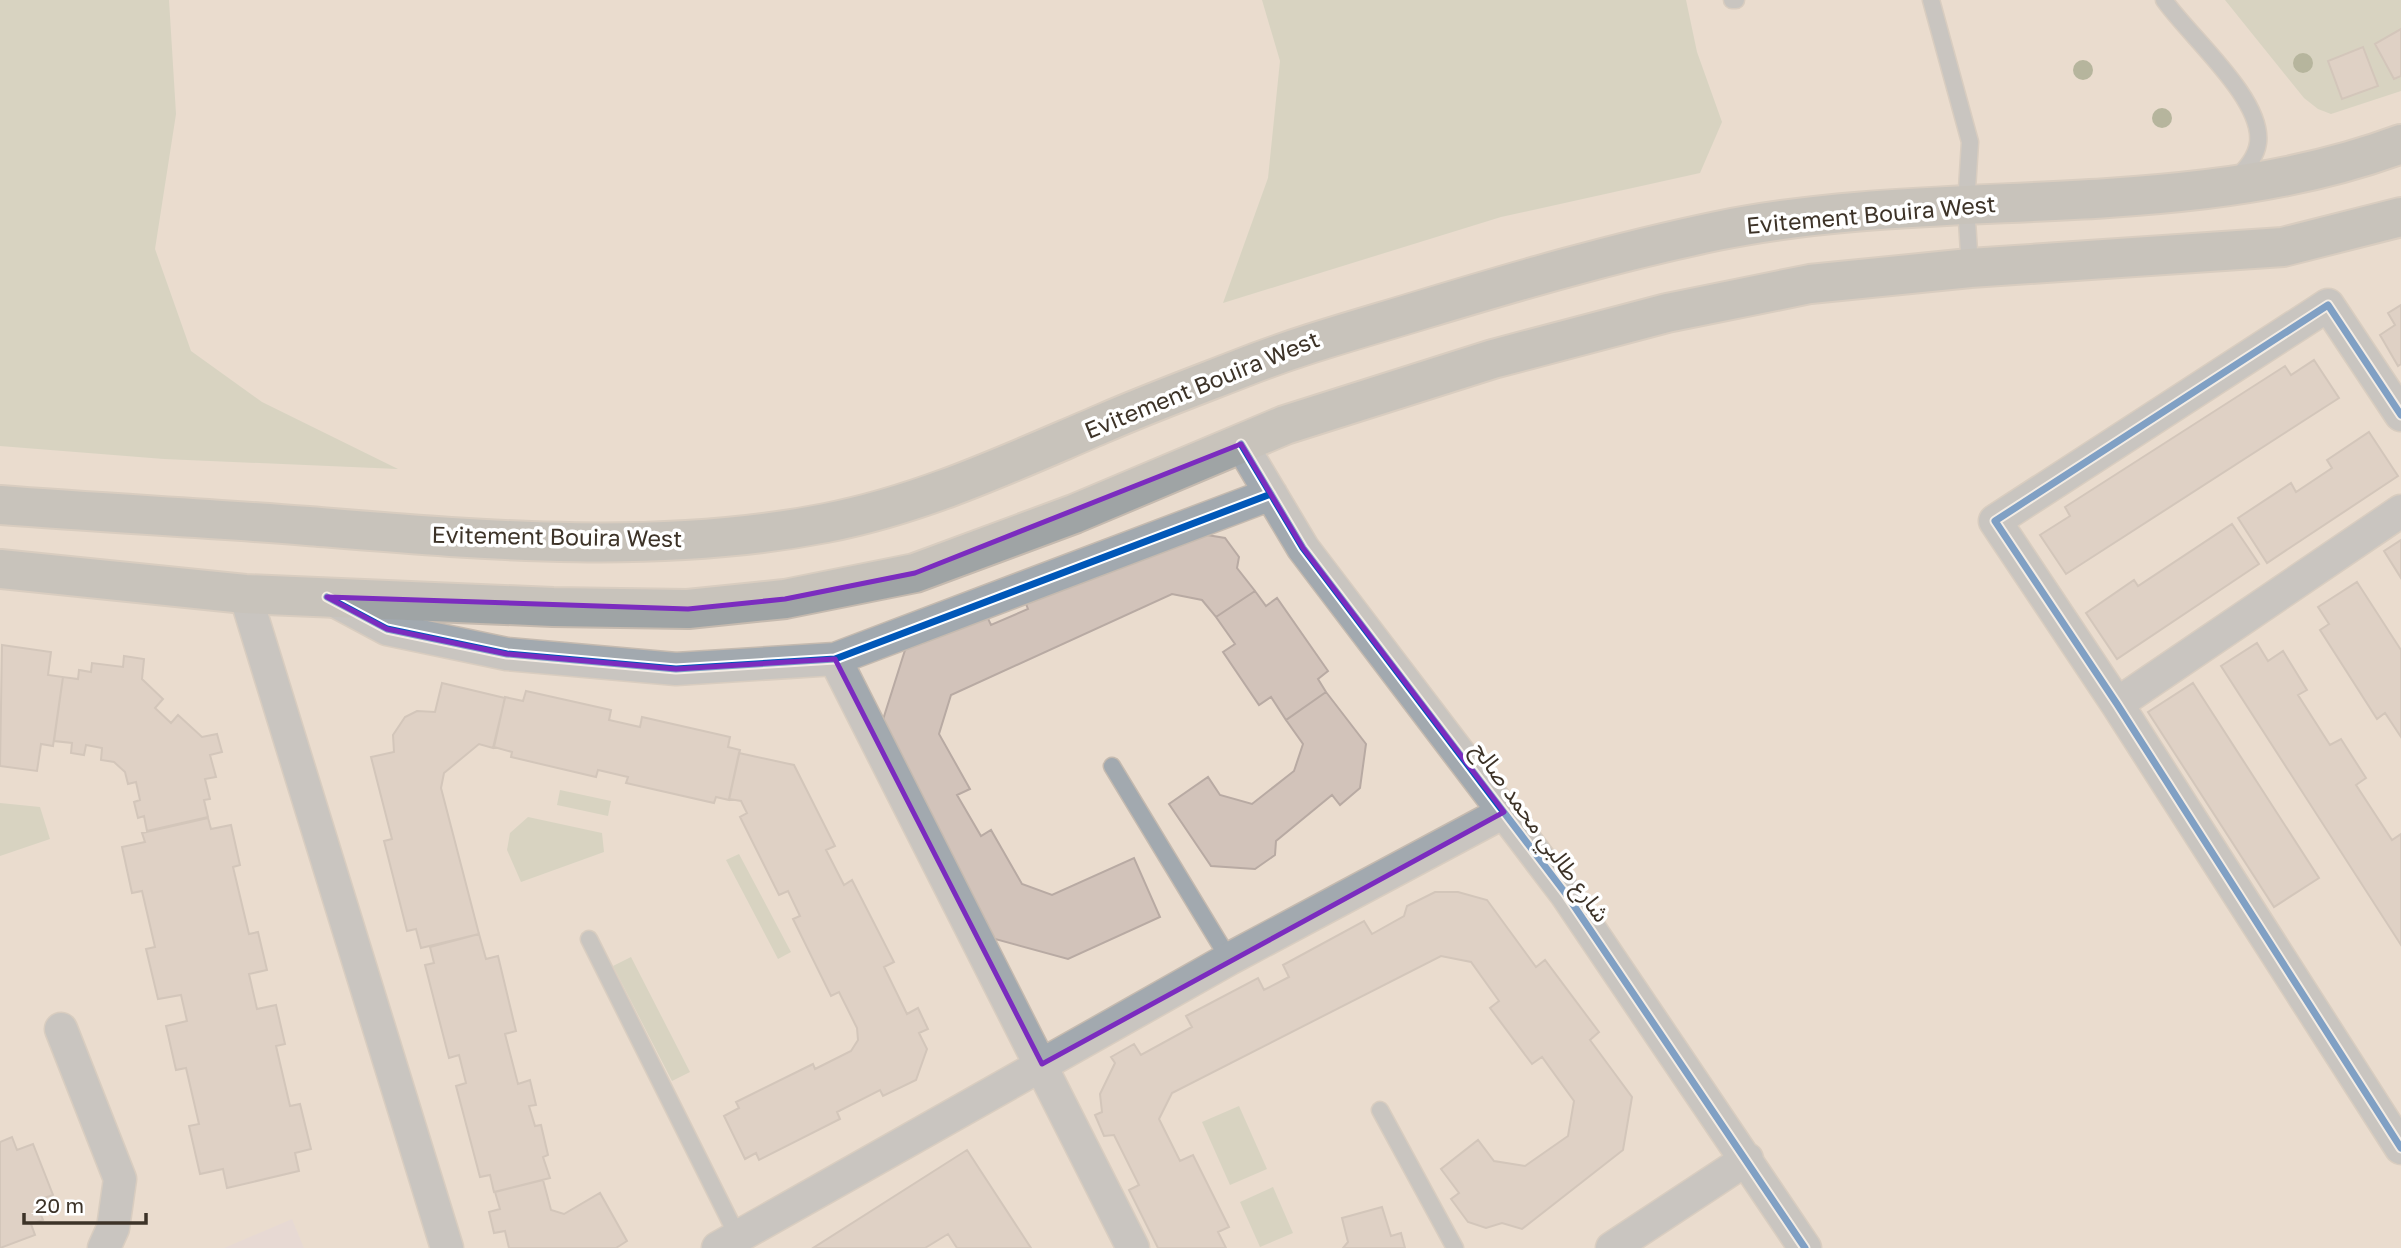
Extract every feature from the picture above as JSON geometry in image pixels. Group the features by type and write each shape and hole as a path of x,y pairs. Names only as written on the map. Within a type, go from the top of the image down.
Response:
{"highway":[{"name":"Evitement Bouira West","path":"0,505 404,534 584,542 661,542 752,536 829,523 919,501 1121,416 1327,336 1660,243 1772,220 2227,188 2314,171 2401,144"},
{"path":"0,569 245,594 553,607 688,609 785,599 915,573 1074,514 1241,444 1372,395 1493,359 1667,313 1810,284 1970,268 2283,247 2401,217"}],"street":[{"path":"2401,415 2328,305 1995,521 2117,704 2401,1148"},
{"name":"شارع طالبي محمد صالح","path":"1241,444 1303,548 1566,894 1805,1248"},
{"path":"327,597 387,629 507,654 676,668 835,659 1271,494"},
{"path":"2117,704 2401,511"},
{"path":"245,594 447,1248"},
{"path":"835,659 1133,1248"},
{"path":"728,1242 1228,959 1504,811"},
{"path":"61,1029 120,1179 113,1228 104,1248"},
{"path":"1622,1245 1746,1159"}],"lane":[{"path":"1931,0 1970,142 1966,205 1970,268"},
{"path":"2164,0 2179,22 2232,82 2254,116 2258,143 2247,167 2227,188"},
{"path":"1112,766 1228,959"},
{"path":"589,939 728,1242"},
{"path":"1380,1110 1455,1248"}],"highlighted area":[{"path":"1241,444 1303,548 1504,812 1042,1064 835,659 676,669 507,654 387,629 327,597 688,609 785,599 915,573"}],"shaded area":[{"path":"292,1219 304,1248 224,1248"}],"green space":[{"path":"0,0 169,0 176,114 155,249 191,351 262,402 398,469 164,459 0,446"},
{"path":"1262,0 1686,0 1697,52 1722,122 1700,173 1501,217 1223,303 1268,178 1280,61"},
{"path":"2225,0 2401,0 2401,91 2331,114 2318,109 2304,98"},
{"path":"560,790 611,801 608,816 557,805"},
{"path":"0,803 40,807 50,839 0,856"},
{"path":"528,817 602,833 604,852 521,882 507,850 510,833"},
{"path":"739,854 791,952 778,959 726,860"},
{"path":"631,957 690,1072 672,1081 613,966"},
{"path":"1239,1106 1267,1169 1230,1185 1202,1122"},
{"path":"1273,1187 1293,1233 1260,1247 1240,1202"}],"building":[{"path":"2401,29 2401,76 2394,79 2375,44"},
{"path":"2363,47 2378,86 2342,99 2328,61"},
{"path":"2401,305 2401,364 2398,366 2380,335 2395,325 2388,313"},
{"path":"2314,360 2339,398 2066,574 2040,535 2070,516 2065,507 2285,366 2291,375"},
{"path":"2369,432 2398,476 2267,563 2238,518 2291,483 2296,492 2332,468 2327,460"},
{"path":"2232,524 2259,564 2117,659 2086,613 2134,580 2138,586"},
{"path":"1171,529 1225,538 1239,557 1237,568 1255,591 1216,617 1202,600 1172,594 951,695 939,734 970,789 957,795 981,836 991,830 1022,884 1052,895 1134,858 1160,917 1068,959 973,933 875,745 906,647 985,612 991,625 1028,609 1022,594"},
{"path":"2401,540 2401,578 2384,551"},
{"path":"2357,582 2401,650 2401,737 2385,713 2377,719 2320,630 2329,624 2318,607"},
{"path":"1255,591 1266,606 1277,598 1328,671 1318,679 1326,692 1286,720 1271,697 1259,705 1223,652 1235,644 1216,617"},
{"path":"2257,643 2268,661 2283,651 2307,690 2298,695 2330,745 2341,739 2366,778 2356,785 2392,840 2401,834 2401,945 2221,666"},
{"path":"2,645 51,652 48,675 63,677 53,746 41,744 37,771 0,766"},
{"path":"124,656 144,659 142,679 163,699 155,708 171,723 178,715 202,737 217,734 222,752 210,755 216,777 205,779 210,799 204,800 208,817 147,831 144,816 138,818 134,802 140,800 136,782 128,784 125,772 114,762 101,760 102,748 86,745 84,755 71,753 72,743 54,741 63,677 78,679 79,670 91,672 92,663 123,667"},
{"path":"442,683 505,698 493,748 479,744 444,773 441,788 479,934 421,948 416,929 407,931 384,841 392,839 371,757 394,752 393,735 405,717 417,711 435,712"},
{"path":"2193,683 2319,878 2274,907 2148,712"},
{"path":"526,691 611,710 609,720 640,727 642,717 730,737 728,747 740,750 729,800 716,797 714,803 626,783 628,777 598,770 596,777 511,757 512,752 494,747 505,697 523,701"},
{"path":"1326,692 1366,744 1360,788 1340,805 1332,795 1276,841 1275,855 1255,869 1211,866 1169,804 1208,777 1220,795 1252,804 1294,771 1303,744 1286,720"},
{"path":"739,753 794,765 835,846 826,850 844,885 852,880 894,962 884,967 907,1014 918,1008 928,1029 919,1033 927,1049 916,1080 883,1096 880,1090 837,1112 840,1119 759,1160 756,1153 745,1159 724,1116 739,1108 736,1102 813,1064 815,1069 851,1051 858,1040 857,1028 839,992 831,996 793,919 800,916 788,891 779,895 740,817 747,813 741,801 729,799"},
{"path":"208,818 211,829 231,825 240,865 233,867 249,934 258,932 267,970 249,974 257,1009 276,1005 285,1044 276,1046 290,1106 300,1104 311,1149 295,1153 299,1171 227,1188 223,1169 200,1174 189,1126 199,1124 186,1068 176,1070 166,1026 187,1021 181,995 158,999 146,949 155,947 142,891 132,893 122,847 145,842 142,833"},
{"path":"1435,892 1458,892 1487,900 1536,967 1545,960 1599,1032 1590,1040 1632,1097 1623,1150 1522,1229 1502,1223 1486,1228 1468,1222 1451,1199 1459,1193 1441,1169 1478,1140 1494,1161 1525,1166 1568,1136 1574,1101 1542,1057 1532,1064 1490,1008 1499,1001 1471,962 1441,956 1172,1093 1159,1119 1180,1161 1193,1155 1229,1227 1218,1232 1226,1248 1158,1248 1129,1190 1139,1185 1114,1135 1104,1136 1095,1115 1102,1112 1100,1094 1115,1063 1111,1057 1134,1044 1141,1055 1192,1027 1186,1016 1258,978 1264,990 1289,977 1283,965 1364,921 1372,934 1404,916 1407,906"},
{"path":"479,934 486,959 498,956 516,1031 505,1034 518,1084 530,1080 536,1105 529,1106 535,1126 541,1125 548,1155 543,1157 550,1178 494,1192 490,1175 480,1177 456,1086 466,1083 459,1055 449,1058 425,965 434,963 430,947"},
{"path":"12,1137 17,1150 33,1144 53,1195 35,1201 43,1220 31,1224 35,1235 0,1248 0,1142"},
{"path":"967,1150 1031,1248 957,1248 948,1234 925,1248 813,1248"},
{"path":"543,1180 551,1210 564,1214 600,1193 627,1241 616,1248 509,1248 505,1231 494,1233 489,1212 500,1209 495,1192"},
{"path":"1382,1207 1391,1236 1401,1233 1405,1248 1343,1248 1348,1242 1342,1218"}],"cycle path":[{"path":"2401,415 2328,305 1995,521 2117,704 2401,1148"},
{"path":"1241,444 1303,548 1566,894 1805,1248"},
{"path":"327,597 387,629 507,654 676,669 835,659 1271,494"}]}
